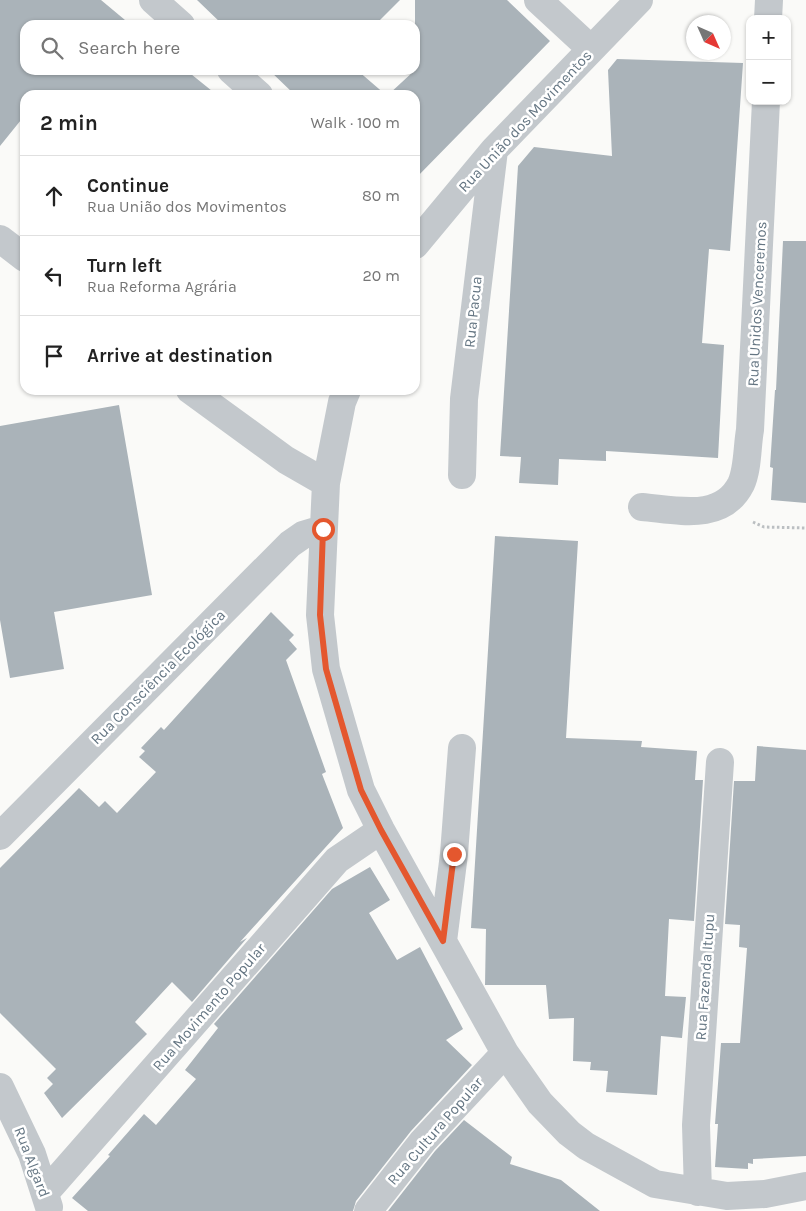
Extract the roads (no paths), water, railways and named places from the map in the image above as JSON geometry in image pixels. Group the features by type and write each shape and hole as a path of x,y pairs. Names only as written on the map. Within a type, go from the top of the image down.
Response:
{"street":[{"path":"153,0 175,20"},
{"path":"538,0 592,49"},
{"name":"Rua União dos Movimentos","path":"420,234 494,150 639,0"},
{"path":"768,15 769,0"},
{"path":"237,75 253,90"},
{"name":"Rua Unidos Venceremos","path":"642,507 700,512 718,508 728,502 741,484 750,430 766,105"},
{"name":"Rua Pacua","path":"462,475 464,399 494,150"},
{"path":"0,239 20,254"},
{"path":"197,395 286,460 326,483"},
{"path":"345,395 326,483 320,615 326,669 361,790 381,830 506,1053 540,1103 569,1134 655,1184 707,1199 745,1196 806,1186"},
{"name":"Rua Consciência Ecológica","path":"0,836 290,544 304,535 323,529"},
{"path":"443,941 454,854 462,748"},
{"name":"Rua Fazenda Itupu","path":"707,1199 696,1125 720,762"},
{"name":"Rua Movimento Popular","path":"48,1202 337,860 381,830"},
{"name":"Rua Cultura Popular","path":"368,1211 423,1141 506,1053"},
{"name":"Rua Algard","path":"0,1087 32,1154 48,1202"}]}
